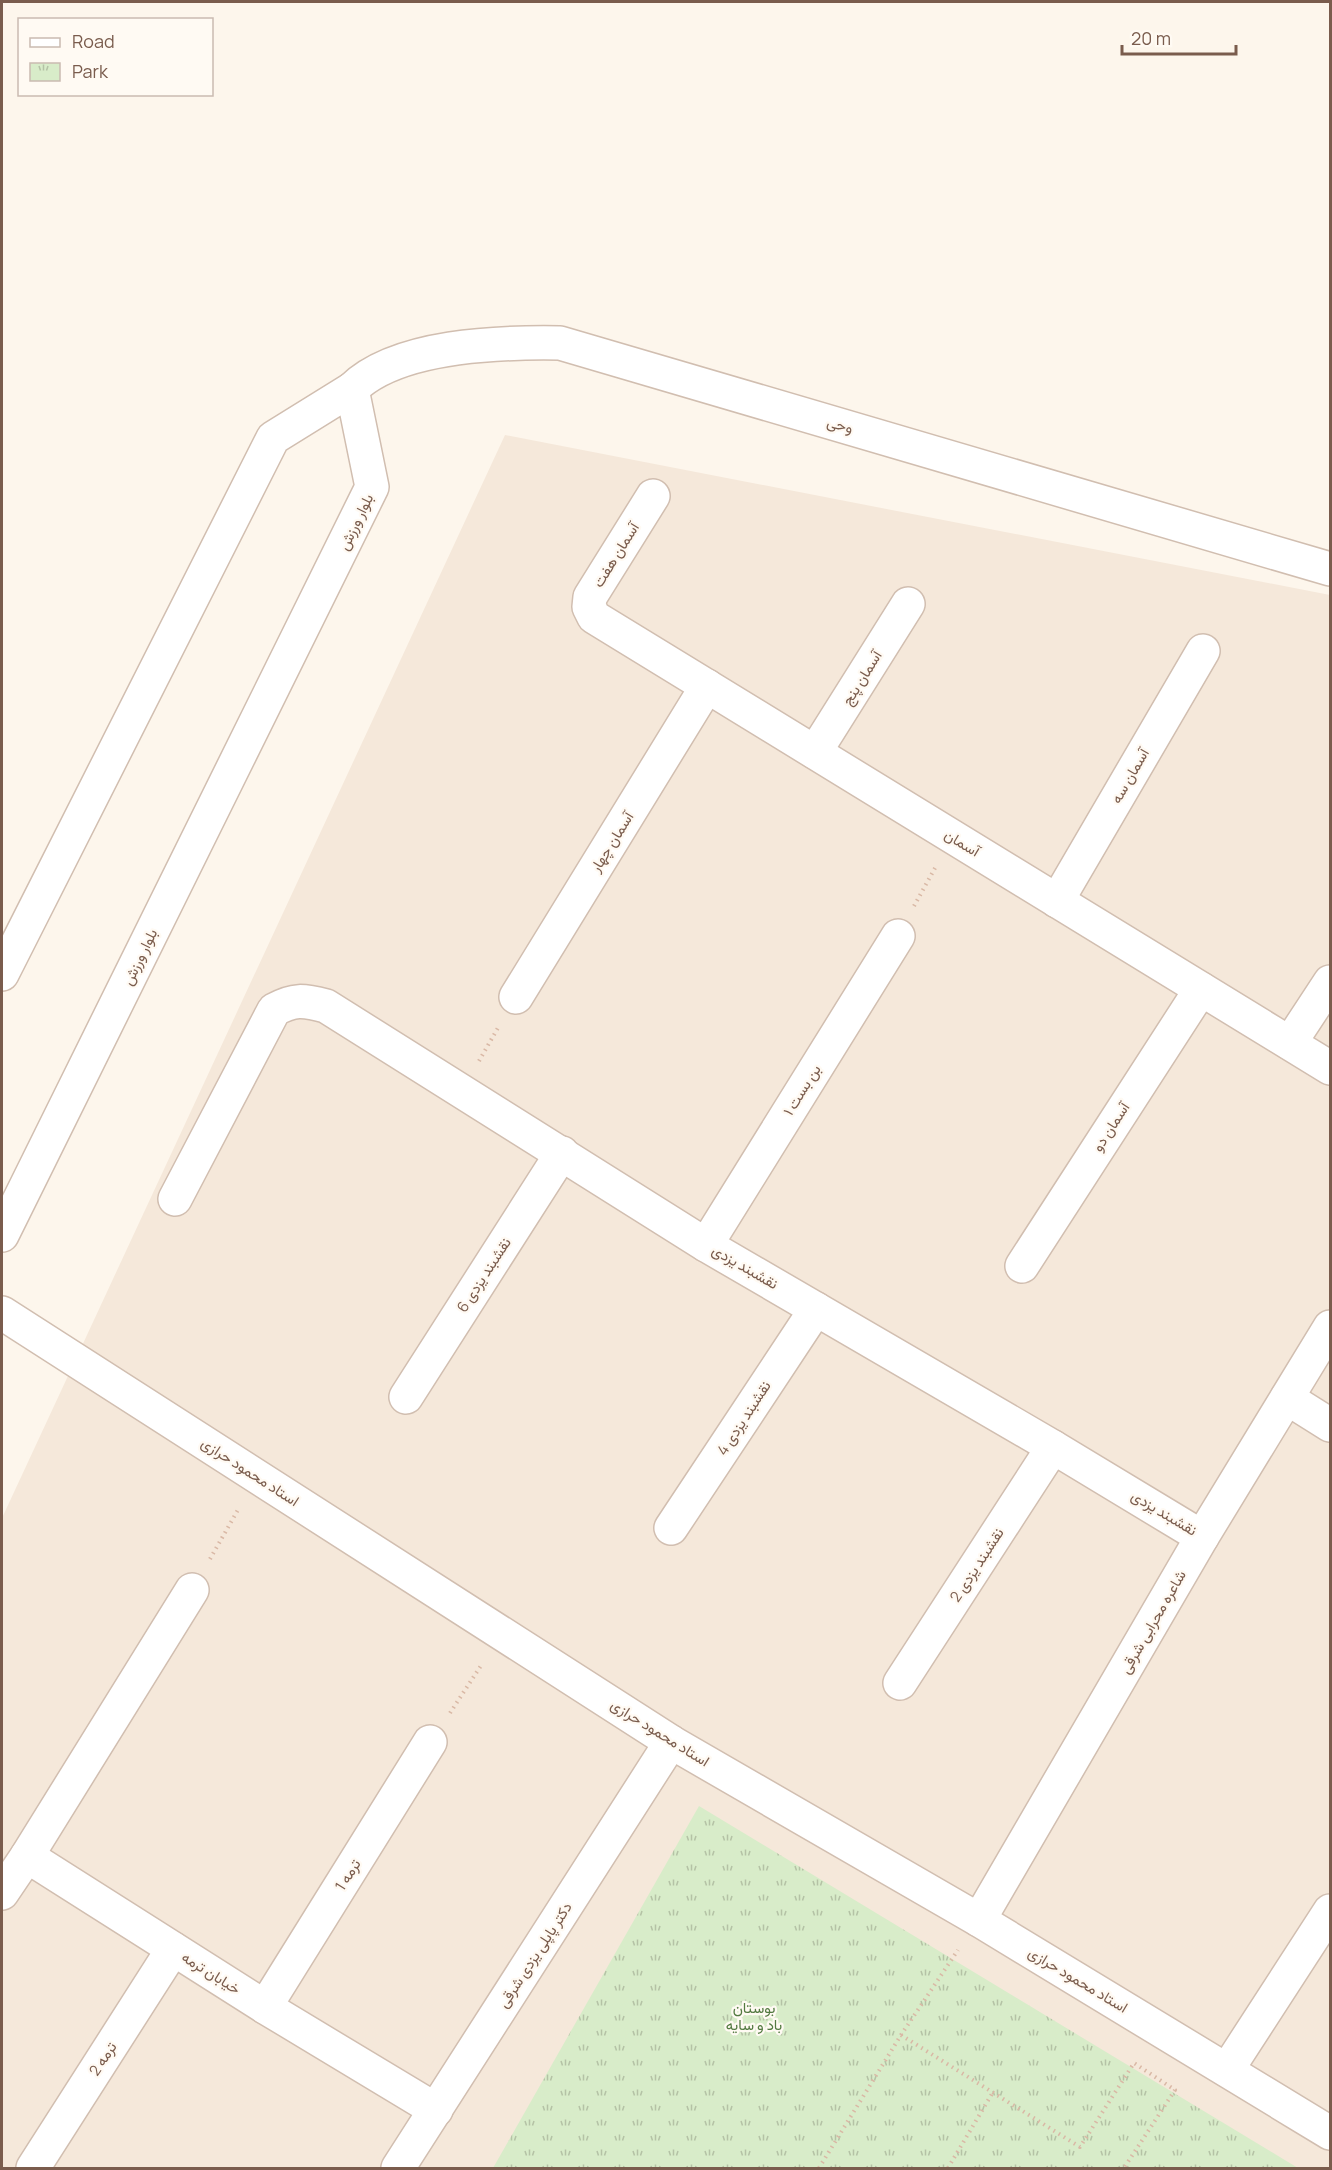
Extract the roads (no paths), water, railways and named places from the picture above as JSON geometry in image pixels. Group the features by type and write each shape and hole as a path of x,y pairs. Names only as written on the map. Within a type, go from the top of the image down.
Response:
{"street":[{"name":"وحی","path":"351,389 363,377 380,368 413,357 514,342 560,343 1330,569"},
{"path":"2,974 273,438 351,389"},
{"name":"بلوار ورزش","path":"2,1235 372,487 351,389"},
{"name":"آسمان هفت","path":"594,617 589,607 590,597 654,496"},
{"name":"آسمان پنج","path":"815,752 908,604"},
{"name":"آسمان","path":"594,617 1330,1068"},
{"name":"آسمان سه","path":"1057,901 1203,651"},
{"name":"آسمان چهار","path":"516,997 707,686"},
{"name":"بن بست ۱","path":"706,1245 897,936"},
{"path":"1290,1043 1330,982"},
{"name":"آسمان دو","path":"1022,1266 1201,989"},
{"name":"نقشبند یزدی","path":"175,1199 274,1010 289,1002 306,1000 326,1006 706,1245 1203,1537"},
{"name":"نقشبند یزدی 6","path":"406,1397 562,1153"},
{"name":"نقشبند یزدی 4","path":"671,1528 816,1309"},
{"name":"استاد محمود حرازی","path":"2,1313 671,1742 979,1920 1330,2133"},
{"name":"شاعره محرابی شرقی","path":"979,1920 1203,1537 1330,1327"},
{"path":"1287,1398 1330,1425"},
{"name":"نقشبند یزدی 2","path":"900,1683 1053,1447"},
{"path":"2,1893 192,1590"},
{"name":"ترمه 1","path":"265,2007 430,1742"},
{"name":"دکتر پاپلی یزدی شرقی","path":"398,2169 671,1742"},
{"name":"خیابان ترمه","path":"27,1856 265,2007 436,2110"},
{"path":"1227,2070 1330,1911"},
{"name":"ترمه 2","path":"33,2169 173,1949"}],"park label":[{"name":"بوستان باد و سایه","path":"754,2016"}]}
